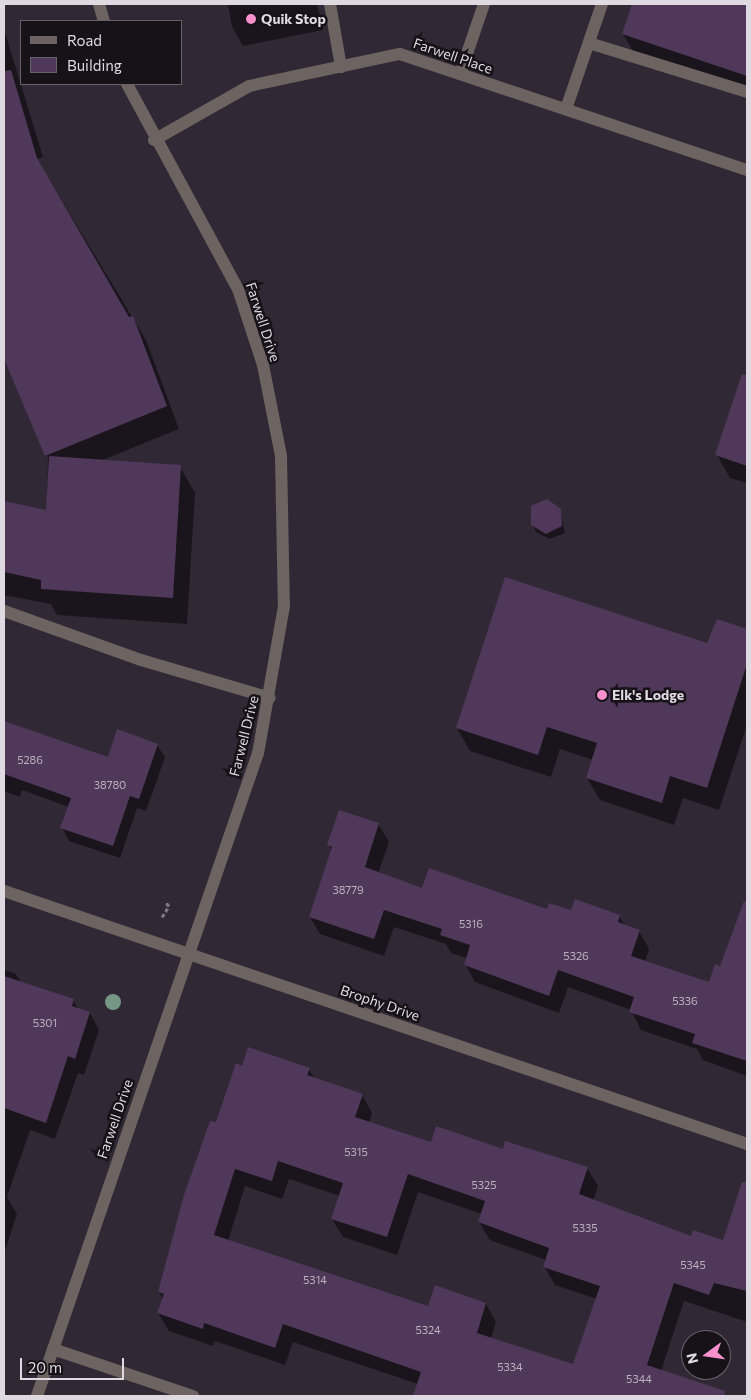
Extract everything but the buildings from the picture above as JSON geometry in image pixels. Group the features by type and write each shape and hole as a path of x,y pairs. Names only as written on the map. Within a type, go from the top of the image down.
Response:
{"street":[{"path":"99,4 104,20"},
{"path":"330,4 340,67"},
{"path":"460,74 484,4"},
{"path":"566,109 602,4"},
{"path":"589,43 747,92"},
{"name":"Farwell Place","path":"154,140 249,86 400,54 747,170"},
{"name":"Farwell Drive","path":"37,1396 186,954 258,752 270,698 284,606 286,538 281,456 263,365 238,289 154,140 127,85"},
{"path":"4,611 141,660 270,698"},
{"name":"Brophy Drive","path":"4,892 747,1144"},
{"path":"53,1349 193,1396"}],"path":[{"path":"165,901 169,906 174,907"},
{"path":"162,918 169,906"}],"place":[{"name":"Quik Stop","path":"251,19"},
{"name":"Elk's Lodge","path":"602,695"}]}
